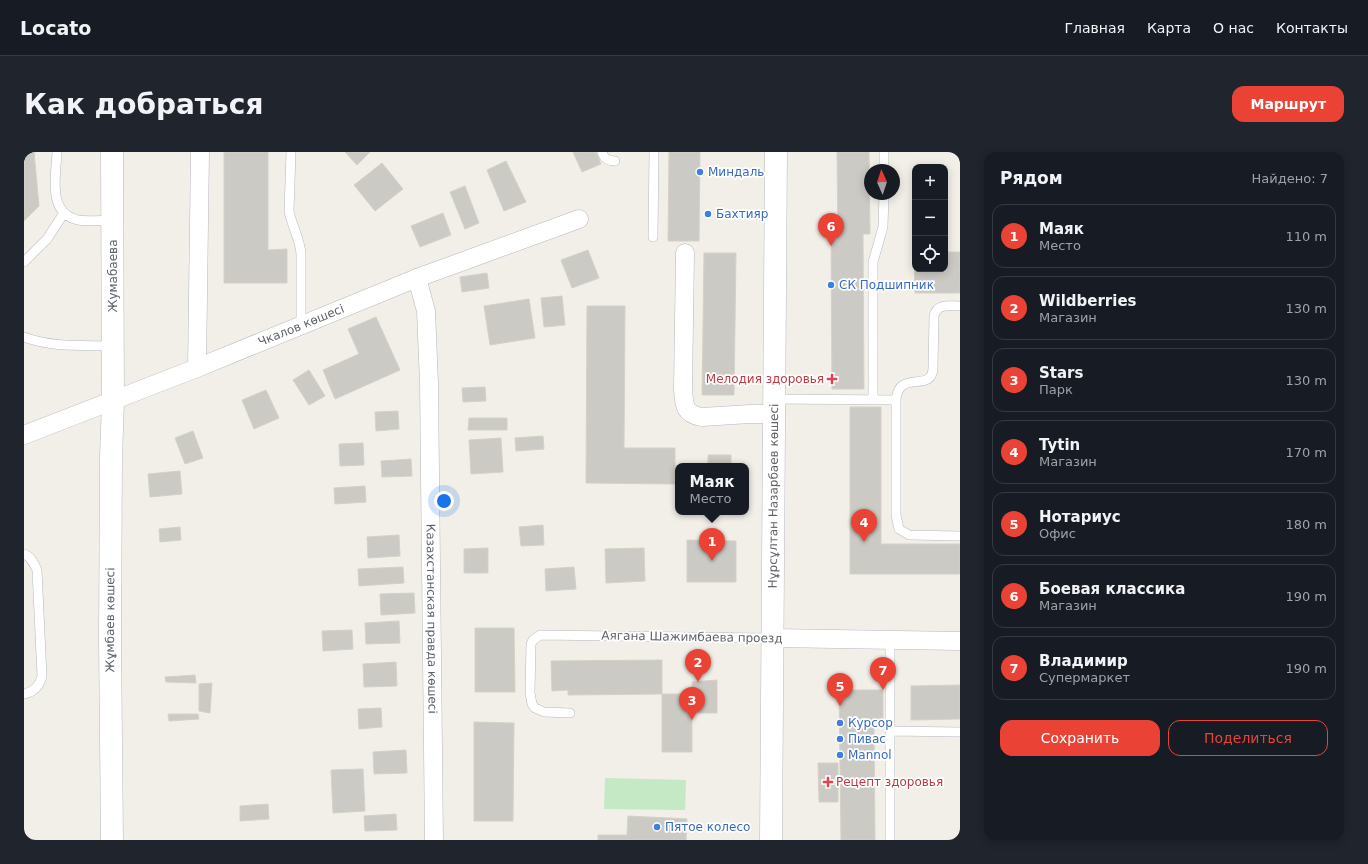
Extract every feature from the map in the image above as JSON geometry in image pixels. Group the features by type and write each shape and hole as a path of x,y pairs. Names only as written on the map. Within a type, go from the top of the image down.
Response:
{"main road":[{"name":"Жумабаева","path":"112,152 113,401"},
{"name":"Нұрсұлтан Назарбаев көшесі","path":"771,840 776,152"},
{"name":"Жұмбаев көшесі","path":"112,840 110,632 111,458 113,401"}],"street":[{"path":"197,368 200,152"},
{"name":"Чкалов көшесі","path":"24,435 197,368 417,278 579,219"},
{"path":"685,253 684,404 686,409 694,416 702,417 750,414 774,407"},
{"name":"Казахстанская правда көшесі","path":"417,278 426,310 429,384 434,840"},
{"name":"Аягана Шажимбаева проезд","path":"773,638 960,641"}],"lane":[{"path":"57,152 56,196 60,209 77,220 113,220"},
{"path":"290,152 290,211 291,220 300,244 301,254 301,325"},
{"path":"602,152 607,160 615,162"},
{"path":"653,237 654,152"},
{"path":"884,152 884,164"},
{"path":"873,400 874,262 883,227 884,200"},
{"path":"24,262 47,239 64,213"},
{"path":"960,306 941,306 936,310 934,316 932,375 926,380 907,383 901,386 897,392 896,400 896,522 899,529 909,535 960,536"},
{"path":"24,337 41,342 57,344 113,346"},
{"path":"774,407 873,400 896,400"},
{"path":"24,554 34,562 37,570 42,676 40,683 36,688 24,694"},
{"name":"Аягана Шажимбаева проезд","path":"570,713 544,712 535,708 532,704 530,693 531,644 532,640 540,635 773,638"},
{"path":"890,640 890,840"},
{"path":"890,731 960,732"}],"green space":[{"path":"605,778 686,780 685,810 604,809"}],"building":[{"path":"24,152 34,152 39,206 24,221"},
{"path":"224,152 268,152 268,250 287,249 287,283 224,283"},
{"path":"345,152 370,152 357,165"},
{"path":"573,152 596,152 601,164 582,172"},
{"path":"669,152 700,152 699,241 668,241"},
{"path":"837,152 869,152 869,164 864,164 864,200 870,200 870,234 863,234 864,389 832,389 831,234 838,234"},
{"path":"506,161 526,202 504,211 487,170"},
{"path":"382,163 403,189 375,211 354,185"},
{"path":"465,186 479,223 465,229 450,192"},
{"path":"443,213 451,235 420,247 411,226"},
{"path":"588,250 599,278 572,288 561,260"},
{"path":"948,252 960,252 960,293 915,293 914,272 948,272"},
{"path":"704,253 736,253 734,395 702,395"},
{"path":"487,273 489,288 462,292 460,277"},
{"path":"562,296 565,325 544,327 541,298"},
{"path":"529,299 535,338 490,345 484,306"},
{"path":"587,306 625,306 624,448 675,448 675,484 586,483"},
{"path":"376,317 400,370 335,399 323,370 359,354 348,329"},
{"path":"309,370 325,396 309,405 293,380"},
{"path":"485,387 486,401 463,402 462,388"},
{"path":"266,390 279,418 254,429 242,400"},
{"path":"850,407 881,407 881,544 960,544 960,574 850,574"},
{"path":"398,411 399,429 376,431 375,412"},
{"path":"469,418 507,418 507,430 468,430"},
{"path":"193,431 203,458 185,464 175,438"},
{"path":"543,436 544,449 516,451 515,438"},
{"path":"501,438 503,472 471,474 469,440"},
{"path":"363,443 364,465 340,466 339,444"},
{"path":"708,455 731,455 731,463 708,463"},
{"path":"411,459 412,476 382,477 381,461"},
{"path":"180,471 182,494 150,497 148,474"},
{"path":"365,486 366,502 335,504 334,488"},
{"path":"543,525 544,545 521,546 519,527"},
{"path":"180,527 181,540 160,542 159,529"},
{"path":"399,535 400,556 368,558 367,537"},
{"path":"687,540 736,541 736,582 687,582"},
{"path":"488,548 488,573 464,573 464,549"},
{"path":"644,548 645,581 606,583 605,549"},
{"path":"403,567 404,583 359,586 358,569"},
{"path":"574,567 576,589 546,591 545,569"},
{"path":"414,593 415,613 381,615 380,594"},
{"path":"399,621 400,643 366,644 365,623"},
{"path":"475,628 514,628 515,692 475,692"},
{"path":"352,630 353,649 323,651 322,631"},
{"path":"662,660 662,694 568,695 568,690 552,691 551,661"},
{"path":"396,662 397,686 364,687 363,664"},
{"path":"195,675 196,683 166,682 165,677"},
{"path":"717,680 717,713 692,713 692,682"},
{"path":"212,683 210,713 199,711 199,684"},
{"path":"960,685 960,719 911,720 911,686"},
{"path":"839,690 883,690 883,721 874,722 875,840 841,840"},
{"path":"662,694 692,694 692,752 662,752"},
{"path":"381,708 382,727 359,729 358,709"},
{"path":"168,714 198,714 199,719 169,721"},
{"path":"474,722 514,723 513,821 474,821"},
{"path":"406,750 407,773 374,774 373,752"},
{"name":"Рецепт здоровья","path":"818,763 838,763 838,802 819,802"},
{"path":"363,769 365,811 333,813 331,770"},
{"path":"268,804 269,819 240,821 240,806"},
{"path":"396,814 397,830 365,831 364,816"},
{"name":"Пятое колесо","path":"628,816 687,819 686,840 598,840 598,835 627,835"}],"place":[{"name":"Миндаль","path":"700,172"},
{"name":"Бахтияр","path":"708,214"},
{"name":"Боевая классика","path":"831,246"},
{"name":"СК Подшипник","path":"831,285"},
{"name":"Мелодия здоровья","path":"832,379"},
{"name":"Tytin","path":"864,542"},
{"name":"Маяк","path":"712,561"},
{"name":"Wildberries","path":"698,682"},
{"name":"Владимир","path":"883,690"},
{"name":"Нотариус","path":"840,706"},
{"name":"Stars","path":"692,720"},
{"name":"Курсор","path":"840,723"},
{"name":"Пивас","path":"840,739"},
{"name":"Mannol","path":"840,755"},
{"name":"Рецепт здоровья","path":"828,782"},
{"name":"Пятое колесо","path":"657,827"}]}
